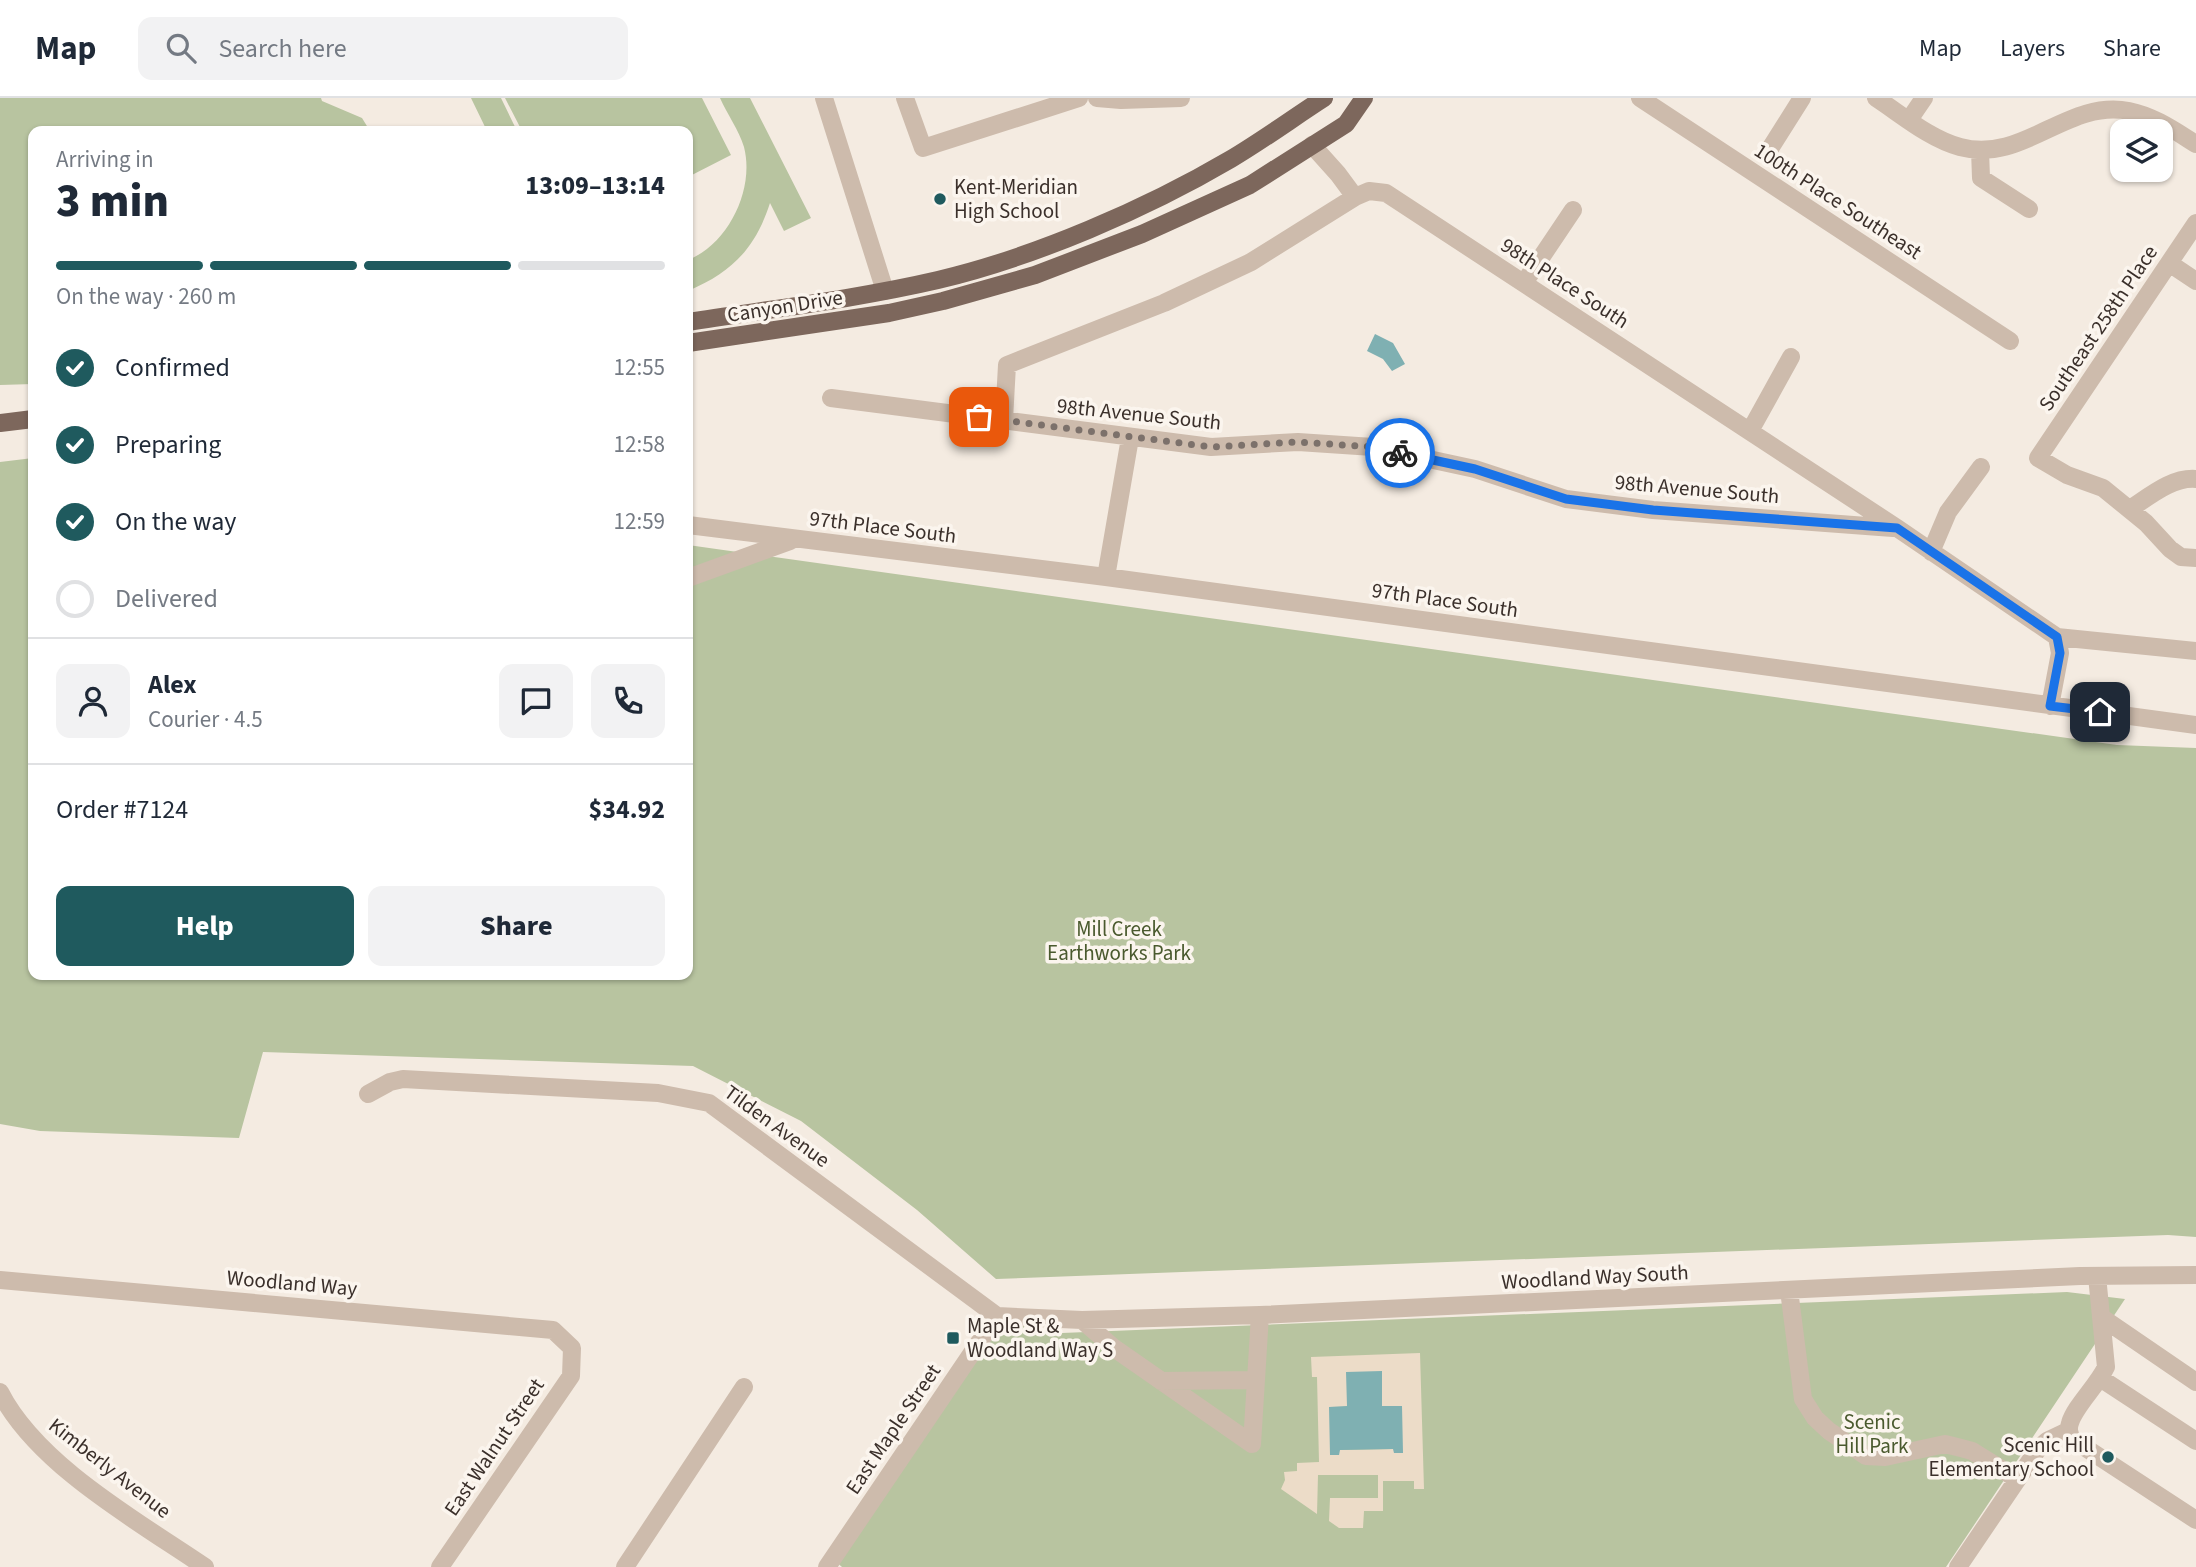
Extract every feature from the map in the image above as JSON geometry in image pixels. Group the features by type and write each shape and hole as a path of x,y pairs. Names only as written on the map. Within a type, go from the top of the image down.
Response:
{"main road":[{"name":"Canyon Drive","path":"693,321 941,279 1024,254 1126,214 1231,159 1324,98"},
{"name":"Canyon Drive","path":"693,342 889,313 1035,275 1142,234 1250,185 1346,124 1364,98"},
{"path":"0,423 28,420"}],"street":[{"path":"824,98 885,290"},
{"path":"905,98 923,148 1076,98"},
{"path":"1097,98 1181,98"},
{"name":"100th Place Southeast","path":"1640,98 1664,104 2010,341"},
{"path":"1877,98 1909,120 1959,147 1980,150 2010,146 2028,141 2077,115 2107,109 2148,116 2196,144"},
{"path":"1909,120 1924,98"},
{"path":"1766,155 1797,100"},
{"path":"1312,145 1355,197"},
{"path":"1980,150 1981,178 2029,209"},
{"name":"98th Place South","path":"1004,420 1007,365 1164,303 1251,262 1355,197 1369,191 1386,193 1897,528 2057,637"},
{"path":"1524,283 1573,210"},
{"name":"Southeast 258th Place","path":"2130,509 2103,488 2067,475 2038,457 2196,223"},
{"path":"2169,263 2196,281"},
{"path":"1749,431 1791,357"},
{"name":"98th Avenue South","path":"831,398 1211,447 1298,442 1373,447 1475,469 1566,499 1653,510 1897,528"},
{"path":"1106,577 1130,438"},
{"path":"1931,552 1948,512 1981,467"},
{"path":"2196,479 2185,478 2167,485 2130,509 2170,549 2181,557 2196,558"},
{"name":"97th Place South","path":"693,526 1106,577 2196,725"},
{"path":"693,576 793,540"},
{"path":"2050,706 2060,653 2057,637 2196,651"},
{"name":"Tilden Avenue","path":"368,1094 390,1082 403,1079 658,1093 709,1103 997,1316"},
{"name":"Woodland Way South","path":"997,1316 1082,1320 1260,1315 2097,1276 2196,1275"},
{"path":"2097,1276 2106,1367 2070,1422 2068,1431 2072,1439 2196,1520"},
{"name":"Woodland Way","path":"0,1280 553,1330 572,1349"},
{"path":"1789,1290 1803,1399 1815,1418 1829,1431 1866,1456 1885,1457 1945,1444 1961,1448 1972,1451 2018,1479"},
{"path":"1082,1320 1114,1348 1252,1444 1260,1315"},
{"name":"East Maple Street","path":"827,1567 997,1316"},
{"path":"2101,1317 2196,1382"},
{"name":"East Walnut Street","path":"440,1567 571,1376 572,1349"},
{"path":"2100,1378 2196,1441"},
{"path":"1161,1381 1256,1380"},
{"path":"625,1567 744,1387"},
{"name":"Kimberly Avenue","path":"0,1392 22,1428 58,1461 99,1494 205,1567"},
{"path":"1958,1567 2038,1448 2068,1431"}],"green space":[{"path":"0,98 321,98 322,101 362,118 367,126 28,126 28,384 0,385"},
{"path":"471,98 501,98 515,126 485,126"},
{"path":"505,98 702,98 731,155 693,174 693,126 519,126"},
{"path":"720,98 750,98 811,218 784,231 770,203 757,233 740,257 717,276 693,289 693,257 715,242 726,229 742,197 746,164 739,134"},
{"name":"Mill Creek Earthworks Park","path":"28,459 28,980 693,980 693,546 2117,745 2196,748 2196,1237 2168,1235 996,1279 917,1210 801,1121 693,1066 263,1052 239,1138 40,1131 0,1124 0,462"},
{"name":"Scenic Hill Park","path":"2067,1292 2125,1299 1946,1567 842,1567 833,1559 997,1316 1062,1333"}],"shaded area":[{"path":"1420,1353 1424,1489 1414,1489 1414,1481 1383,1481 1383,1511 1364,1511 1363,1528 1339,1528 1329,1521 1330,1498 1378,1498 1378,1475 1318,1475 1317,1514 1281,1489 1285,1480 1284,1472 1297,1471 1297,1463 1319,1462 1317,1377 1312,1377 1311,1357","holes":["1401,1406 1394,1449 1339,1450 1339,1455 1330,1455 1330,1407"]}],"water":[{"path":"1375,334 1393,343 1405,364 1392,371 1383,359 1367,351"},
{"path":"1382,1371 1382,1406 1402,1406 1403,1453 1394,1453 1393,1449 1340,1450 1339,1455 1330,1455 1329,1407 1347,1406 1346,1372"}],"way so far":[{"path":"979,417 1211,447 1298,442 1373,447 1400,453"}],"place":[{"name":"Kent-Meridian High School","path":"940,199"},
{"name":"Maple St & Woodland Way S","path":"953,1338"},
{"name":"Scenic Hill Elementary School","path":"2108,1457"}],"route":[{"path":"1400,453 1475,469 1566,499 1653,510 1897,528 2057,637 2060,653 2050,706 2100,712"}]}
